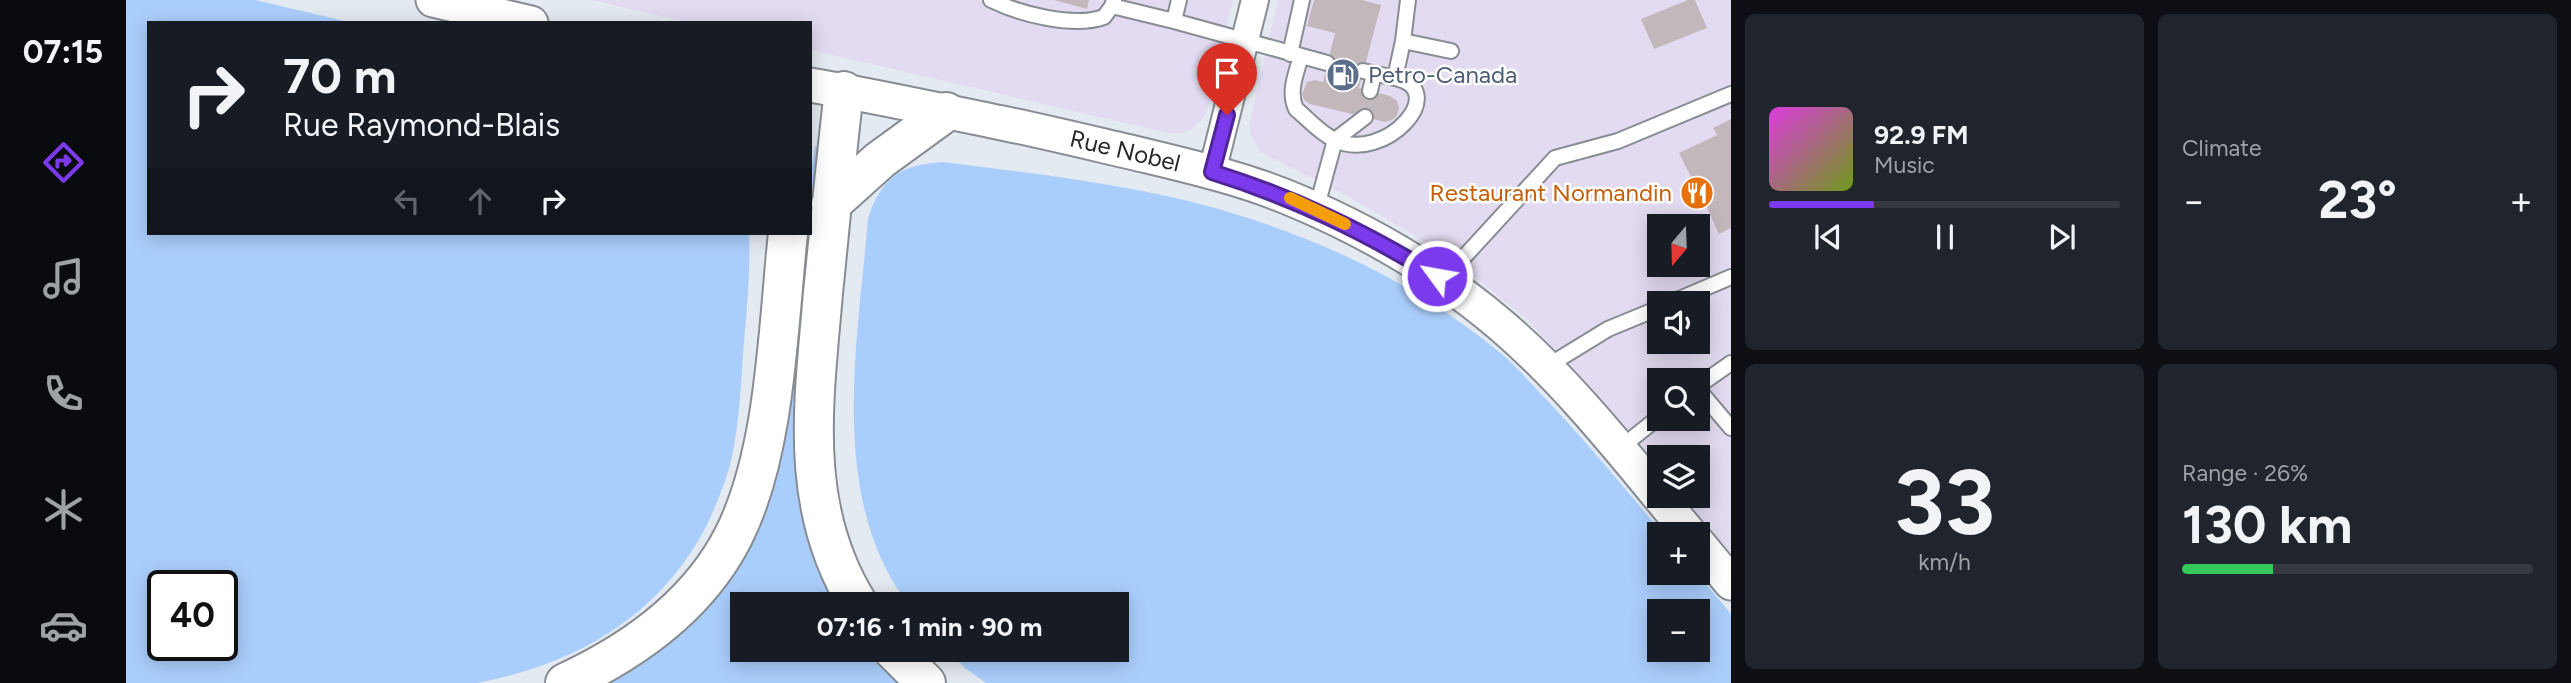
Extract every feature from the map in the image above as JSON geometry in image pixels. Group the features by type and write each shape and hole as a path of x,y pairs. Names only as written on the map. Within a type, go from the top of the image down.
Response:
{"highway":[{"path":"827,88 831,204 814,398 814,475 824,525 852,592"},
{"path":"831,204 880,160 946,112"},
{"path":"565,683 635,646 667,619 701,585 735,534 765,439 788,235"},
{"path":"905,662 926,683"}],"street":[{"path":"433,0 522,21"},
{"path":"1212,172 1255,0"},
{"name":"Rue Nobel","path":"827,88 1054,134 1212,172 1316,210 1401,254 1500,325 1546,367 1680,522"},
{"path":"1710,558 1731,583"}],"lane":[{"path":"991,0 1007,7 1079,23 1104,17 1113,3 1246,38 1271,49 1327,63"},
{"path":"1174,21 1178,0"},
{"path":"1302,0 1291,95 1296,110 1335,141 1363,145 1382,141 1397,132 1416,105 1418,97 1409,83 1368,72 1370,91"},
{"path":"1395,78 1408,0"},
{"path":"1403,41 1451,51"},
{"path":"1442,281 1555,158 1618,141 1731,94"},
{"path":"1316,210 1335,141 1364,117"},
{"path":"1698,291 1731,277"},
{"path":"1546,367 1608,329 1647,312"},
{"path":"1710,379 1731,363"},
{"path":"1710,403 1731,428"},
{"path":"1619,449 1647,427"}],"shaded area":[{"path":"126,0 255,0 344,21 147,21 147,235 749,235 749,279 732,458 715,507 697,543 675,575 649,602 620,626 588,645 516,674 477,683 126,683"},
{"path":"591,0 1233,0 1207,110 1194,128 1182,133 1169,133 812,50 812,21 681,21"},
{"path":"1278,0 1731,0 1731,553 1710,529 1710,522 1704,522 1691,508 1710,508 1710,445 1647,445 1647,457 1531,323 1471,274 1417,237 1344,194 1260,152 1250,133 1250,121"},
{"path":"815,146 822,147 797,374 794,446 804,522 815,555 832,592 730,592 730,662 880,662 899,683 603,683 700,611 801,235 812,235 812,166"},
{"path":"943,162 1061,177 1182,200 1281,229 1329,248 1420,296 1463,324 1509,361 1557,411 1653,522 1647,522 1647,585 1707,585 1731,614 1731,683 986,683 959,662 1129,662 1129,592 901,592 883,562 866,516 857,468 854,418 859,316 868,218 873,204 887,183 904,170"}],"building":[{"path":"1054,0 1089,0 1087,9"},
{"name":"Petro-Canada","path":"1314,0 1362,0 1381,5 1359,88 1390,96 1397,101 1397,116 1392,120 1385,122 1310,104 1304,100 1302,94 1307,82 1323,82 1335,33 1307,26"},
{"path":"1688,0 1695,0 1707,28 1654,49 1641,19"},
{"path":"1731,119 1731,228 1719,234 1703,199 1690,206 1683,190 1695,185 1679,153 1717,135 1713,128"}],"slow traffic":[{"path":"1290,198 1345,224"}],"place":[{"name":"Petro-Canada","path":"1343,75"},
{"name":"Restaurant Normandin","path":"1697,193"}],"route":[{"path":"1227,115 1212,172 1294,200 1346,224 1437,276"}]}
